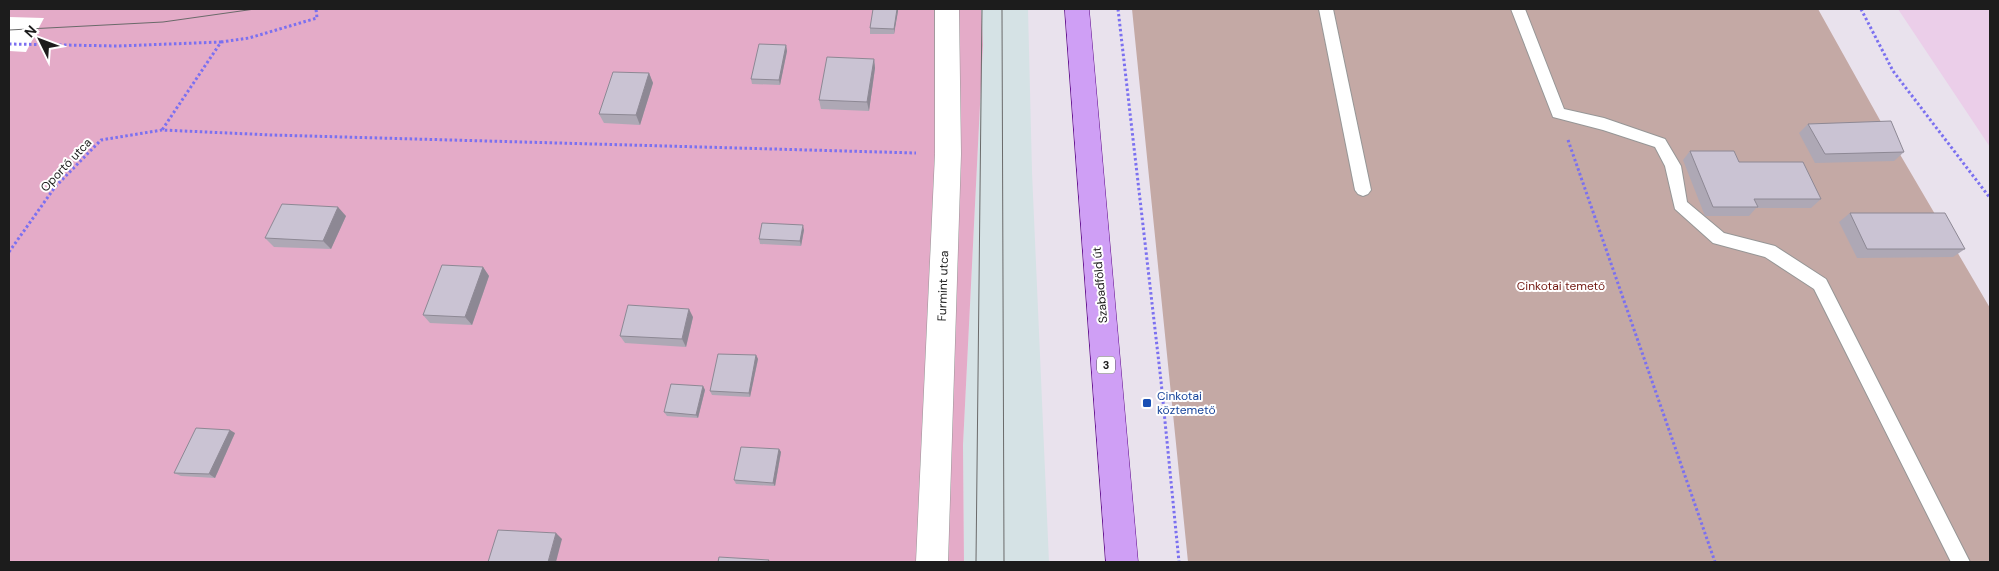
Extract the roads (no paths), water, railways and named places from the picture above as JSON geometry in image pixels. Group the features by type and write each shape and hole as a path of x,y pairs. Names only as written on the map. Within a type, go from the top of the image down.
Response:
{"main road":[{"name":"Szabadföld út","path":"1077,9 1122,562"}],"street":[{"name":"Furmint utca","path":"932,562 948,154 947,9"}],"lane":[{"path":"1326,9 1363,190"},
{"path":"1518,9 1558,113 1604,124 1660,143 1673,166 1680,205 1719,238 1769,251 1820,284 1961,562"}],"tram line":[{"path":"9,30 163,22 255,9"},
{"path":"976,562 982,9"},
{"path":"1002,9 1004,562"}],"place":[{"name":"Cinkotai köztemető","path":"1147,403"}],"park label":[{"name":"Cinkotai temető","path":"1561,286"}]}
